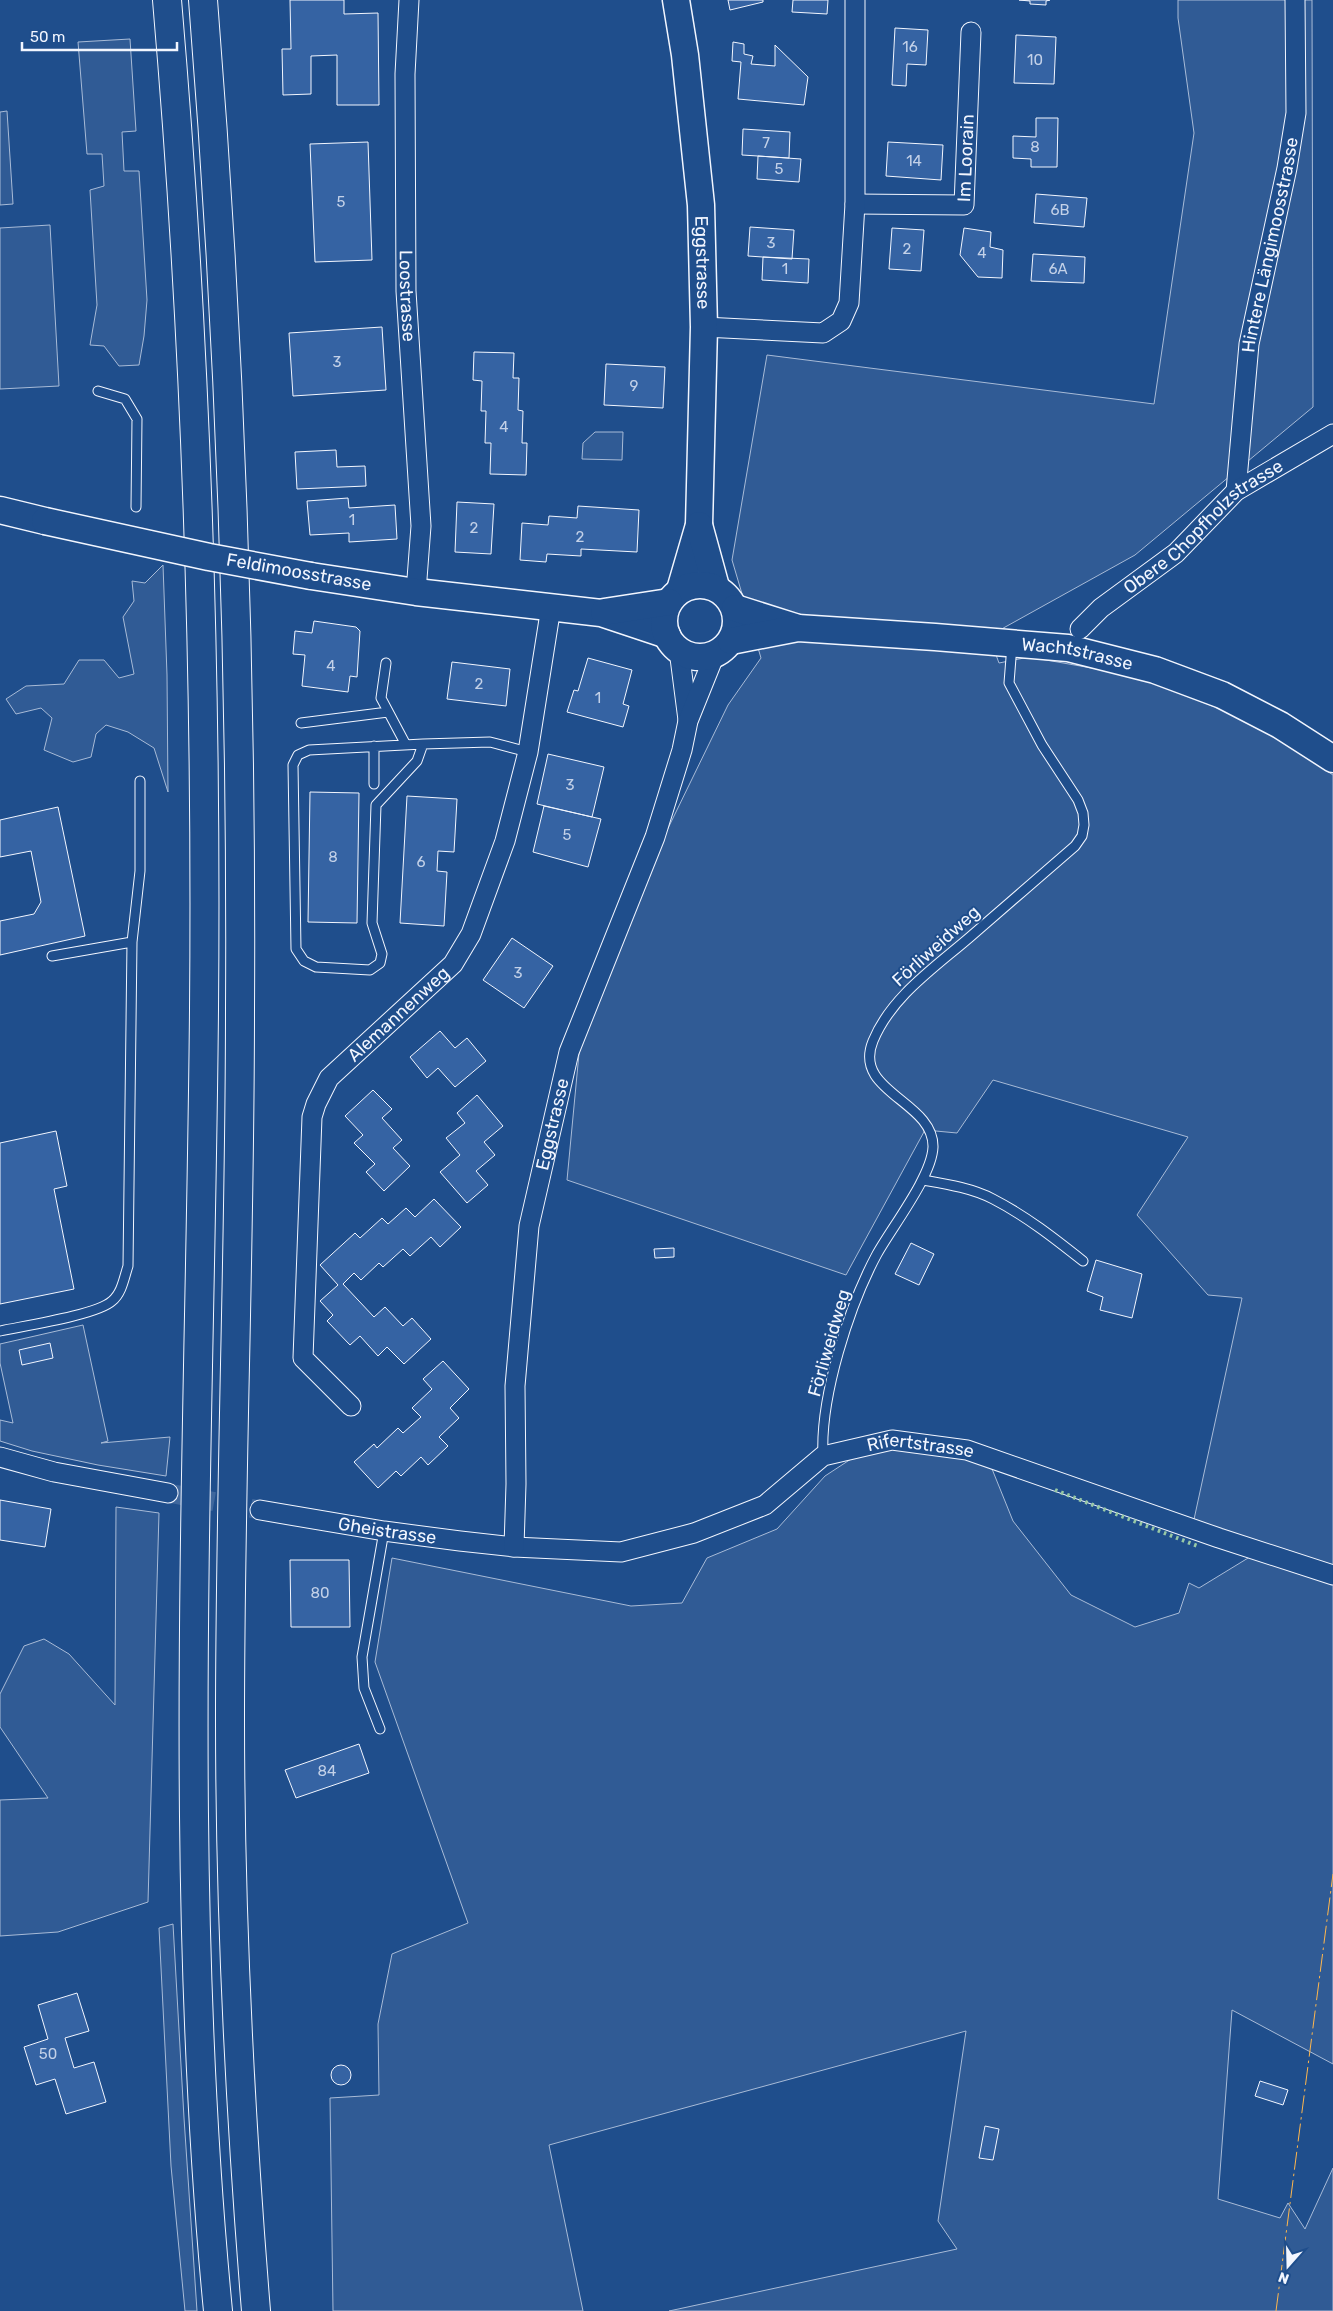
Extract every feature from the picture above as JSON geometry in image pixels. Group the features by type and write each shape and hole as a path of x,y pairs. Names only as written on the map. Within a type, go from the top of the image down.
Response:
{"highway":[{"path":"167,0 194,405 202,622 205,919 193,1589 194,1852 200,2058 218,2311"},
{"path":"203,0 216,164 229,397 239,707 240,1109 231,1549 230,1790 240,2094 256,2311"}],"main road":[{"name":"Eggstrasse","path":"676,0 685,55 701,205 704,327 699,525 716,587"},
{"name":"Feldimoosstrasse","path":"0,510 209,557 311,576 416,592 601,613 673,642"},
{"name":"Eggstrasse","path":"674,596 699,525"},
{"path":"698,584 716,587 730,600 735,608 737,625 723,648 692,656 673,642 664,618 674,596 698,584"},
{"name":"Feldimoosstrasse","path":"601,613 674,596"},
{"name":"Wachtstrasse","path":"735,608 798,628 1012,642 1068,648 1155,670 1222,695 1280,725 1333,759"},
{"name":"Wachtstrasse","path":"723,648 798,628"}],"street":[{"name":"Loostrasse","path":"409,0 404,74 406,291 421,526 416,592"},
{"path":"704,327 823,333 841,321 849,303 855,204 855,0"},
{"name":"Hintere Längimoosstrasse","path":"1236,491 1249,344 1287,168 1296,112 1295,0"},
{"name":"Im Loorain","path":"855,204 964,205 971,32"},
{"name":"Obere Chopfholzstrasse","path":"1080,629 1101,608 1176,553 1236,491 1333,434"},
{"name":"Alemannenweg","path":"351,1406 303,1358 312,1117 329,1078 453,964 467,941 505,841 528,752 550,607"},
{"name":"Eggstrasse","path":"673,642 688,721"},
{"name":"Eggstrasse","path":"514,1547 516,1484 514,1386 529,1226 570,1052 655,837 678,768 688,721 723,648"},
{"name":"Rifertstrasse","path":"514,1547 621,1552 694,1533 765,1505 823,1456 892,1440 967,1450 1219,1538 1333,1575"},
{"path":"0,1457 54,1472 168,1493"},
{"name":"Gheistrasse","path":"260,1510 384,1531 514,1547"}],"lane":[{"path":"98,391 125,399 138,419 136,507"},
{"name":"Förliweidweg","path":"823,1456 822,1437 834,1371 854,1303 877,1254 923,1180 933,1148 931,1130 920,1117 879,1082 870,1068 869,1053 873,1040 901,997 1075,846 1082,836 1084,825 1078,800 1042,745 1009,683 1012,642"},
{"path":"386,663 381,698 406,745"},
{"path":"301,723 388,712"},
{"path":"423,744 417,761 376,805 372,923 382,954 380,963 370,970 316,967 304,961 296,949 293,765 298,755 309,750 374,746 423,744 490,742 528,752"},
{"path":"374,746 374,784"},
{"path":"0,1331 88,1312 112,1302 122,1288 128,1266 132,942 140,871 140,781"},
{"path":"52,956 132,942"},
{"path":"923,1180 956,1186 992,1198 1032,1221 1083,1261"},
{"path":"380,1729 364,1688 362,1657 384,1531"}],"shaded area":[{"path":"1178,0 1312,0 1313,407 1135,555 989,636 999,663 1029,657 1137,676 1255,723 1333,775 1333,1569 1193,1524 1242,1298 1208,1295 1137,1215 1188,1137 993,1080 957,1133 925,1130 846,1275 567,1180 584,1001 728,705 761,658 732,560 767,355 1154,404 1194,133 1178,18"},
{"path":"130,39 136,131 122,132 124,171 139,171 147,300 139,365 119,366 104,346 90,345 97,305 90,190 104,186 102,154 87,154 78,42"},
{"path":"7,111 13,204 0,205 0,112"},
{"path":"50,225 59,386 0,389 0,228"},
{"path":"595,432 623,432 622,460 582,459 583,443"},
{"path":"163,565 167,675 168,792 154,748 128,732 106,725 96,734 91,757 73,762 44,750 52,718 41,708 16,714 6,699 26,686 64,684 79,660 104,660 119,678 134,674 123,617 134,601 132,581 145,583"},
{"path":"83,1325 108,1441 101,1443 170,1437 166,1476 98,1465 32,1451 0,1441 0,1420 13,1423 0,1363 0,1344"},
{"path":"891,1449 962,1455 990,1464 1013,1521 1071,1595 1135,1627 1179,1613 1189,1583 1199,1588 1253,1555 1333,1581 1333,2064 1232,2010 1218,2199 1280,2218 1288,2203 1305,2229 1333,2168 1333,2311 669,2311 957,2249 938,2221 966,2031 549,2145 583,2311 333,2311 330,2098 379,2095 378,2024 392,1954 468,1923 375,1662 392,1558 631,1606 682,1603 707,1558 777,1529 825,1476 851,1459"},
{"path":"116,1507 159,1513 148,1902 58,1932 0,1936 0,1800 48,1798 0,1727 0,1694 24,1646 44,1639 69,1654 115,1705"},
{"path":"173,1924 197,2311 185,2311 171,2166 159,1928"}],"building":[{"path":"290,0 344,0 344,14 378,13 379,105 337,105 337,55 311,56 311,94 283,95 282,49 291,49"},
{"path":"728,0 763,0 763,2 730,10"},
{"path":"793,0 828,0 827,14 792,12"},
{"path":"1019,0 1050,0 1046,1 1046,5 1030,4 1030,1"},
{"path":"895,28 928,30 926,65 907,64 906,86 892,85"},
{"path":"1016,35 1056,37 1054,84 1014,83"},
{"path":"733,42 744,44 744,54 753,56 751,64 775,66 775,45 808,77 804,105 738,99 741,62 732,61"},
{"path":"1036,118 1058,118 1057,167 1031,167 1031,159 1013,158 1013,136 1036,137"},
{"path":"743,129 790,132 789,158 742,155"},
{"path":"368,142 372,260 315,262 310,144"},
{"path":"888,142 943,145 941,180 886,176"},
{"path":"758,156 801,159 799,182 757,179"},
{"path":"1036,194 1087,198 1084,227 1034,223"},
{"path":"750,227 794,230 792,259 748,256"},
{"path":"892,228 924,230 921,271 889,269"},
{"path":"964,228 991,232 990,247 1003,250 1002,278 978,277 960,255"},
{"path":"1033,254 1085,257 1084,283 1031,281"},
{"path":"763,257 809,259 808,283 762,280"},
{"path":"382,327 386,390 293,396 289,333"},
{"path":"474,352 514,353 513,378 519,378 518,410 523,411 522,443 527,443 526,475 490,474 491,443 485,443 486,411 481,411 482,381 473,380"},
{"path":"606,364 665,367 663,408 604,405"},
{"path":"336,450 337,467 365,466 366,486 297,489 295,452"},
{"path":"348,498 349,508 395,505 397,539 349,542 349,533 310,535 307,501"},
{"path":"457,502 494,504 491,554 455,552"},
{"path":"578,506 639,510 637,552 581,549 581,556 547,554 546,562 520,560 522,523 548,525 549,516 577,518"},
{"path":"314,621 356,627 360,631 357,677 350,676 348,692 302,686 305,655 293,654 295,631 312,633"},
{"path":"588,658 632,670 623,704 629,706 623,727 567,712 574,690 578,691"},
{"path":"452,662 510,669 506,706 447,699"},
{"path":"548,754 604,767 592,817 537,804"},
{"path":"310,792 359,793 357,923 308,922"},
{"path":"407,796 457,799 454,852 438,851 437,871 447,872 444,926 400,923"},
{"path":"544,806 601,819 588,867 533,852"},
{"path":"58,807 85,936 0,955 0,921 34,914 41,902 31,851 0,857 0,820"},
{"path":"512,938 553,966 524,1008 483,980"},
{"path":"440,1031 455,1048 467,1038 486,1061 455,1087 438,1068 427,1078 410,1057"},
{"path":"373,1090 392,1109 382,1118 402,1140 393,1148 410,1166 384,1191 366,1172 375,1164 354,1143 363,1135 345,1116"},
{"path":"477,1095 503,1126 484,1142 495,1155 476,1171 488,1185 467,1203 440,1172 460,1155 446,1138 465,1123 457,1113"},
{"path":"56,1131 67,1186 54,1189 74,1289 0,1304 0,1143"},
{"path":"434,1199 461,1227 440,1247 431,1237 410,1256 403,1249 383,1267 379,1263 361,1280 354,1273 343,1284 374,1317 385,1307 403,1326 412,1318 431,1339 404,1364 387,1347 378,1356 360,1336 350,1345 327,1321 333,1315 320,1301 338,1285 320,1265 355,1233 360,1238 382,1218 388,1224 406,1208 415,1217"},
{"path":"911,1243 934,1254 919,1285 895,1274"},
{"path":"674,1248 674,1257 655,1258 654,1249"},
{"path":"1096,1260 1142,1274 1132,1318 1100,1310 1103,1297 1087,1291"},
{"path":"50,1343 53,1358 22,1365 19,1350"},
{"path":"443,1361 469,1389 450,1408 459,1418 439,1437 448,1446 428,1465 421,1457 401,1476 396,1471 378,1488 354,1462 374,1444 377,1448 398,1428 403,1433 421,1417 412,1408 432,1389 423,1379"},
{"path":"0,1500 51,1509 45,1547 0,1540"},
{"path":"290,1560 349,1560 350,1627 291,1627"},
{"path":"359,1744 369,1773 296,1798 285,1770"},
{"path":"77,1993 89,2031 65,2038 74,2068 94,2062 106,2102 66,2114 55,2079 36,2085 24,2047 48,2039 38,2005"},
{"path":"337,2065 345,2065 351,2071 351,2079 345,2085 337,2085 331,2079 331,2071"},
{"path":"1260,2081 1288,2090 1283,2105 1255,2096"},
{"path":"985,2126 999,2129 993,2160 979,2158"}],"tunnel":[{"path":"168,1493 260,1510"}],"hedge":[{"path":"1055,1490 1200,1547"}],"power":[{"path":"1276,2311 1333,1874"}]}
